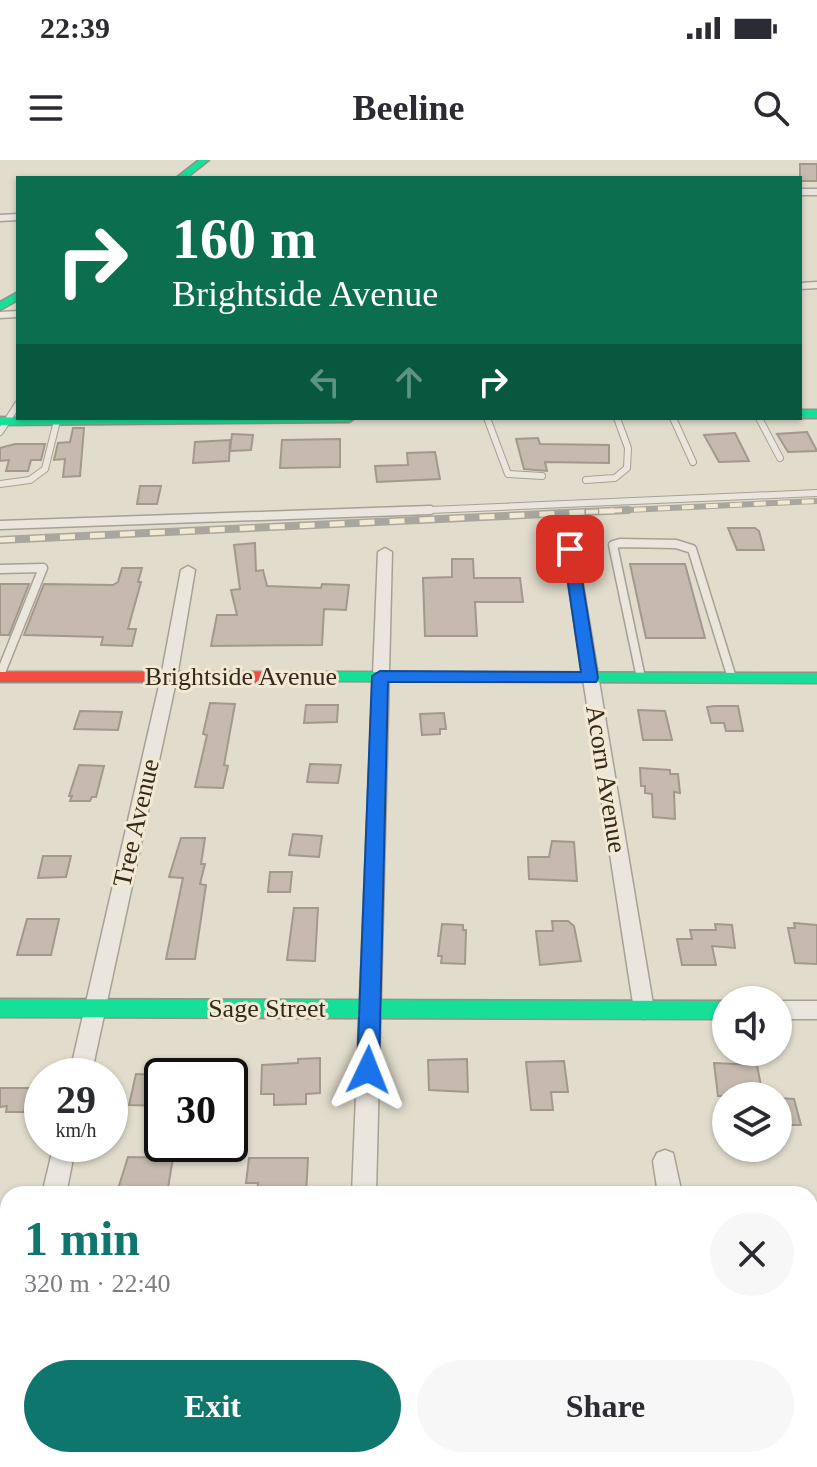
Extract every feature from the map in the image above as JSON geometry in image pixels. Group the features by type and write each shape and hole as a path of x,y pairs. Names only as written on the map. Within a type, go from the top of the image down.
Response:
{"street":[{"path":"183,176 205,160"},
{"path":"1,425 68,420"},
{"name":"Acorn Avenue","path":"570,549 644,1010"},
{"path":"364,1186 385,552"},
{"name":"Tree Avenue","path":"84,1058 169,677 188,570"},
{"name":"Brightside Avenue","path":"0,676 817,678"},
{"name":"Sage Street","path":"0,1008 712,1010"},
{"path":"792,1010 817,1010"},
{"path":"665,1161 669,1186"},
{"path":"56,1186 61,1162"}],"lane":[{"path":"1,425 16,406"},
{"path":"0,484 35,481 40,477 49,468 53,442 68,420"},
{"path":"488,420 508,474 542,476"},
{"path":"586,480 615,478 627,468 628,448 618,420"},
{"path":"674,420 693,462"},
{"path":"760,420 780,458"},
{"path":"0,525 294,516 817,493"},
{"path":"641,678 613,545 620,543 676,544 692,549 732,678"},
{"path":"0,569 43,568 0,676"},
{"path":"0,647 11,647"}],"building":[{"path":"800,164 817,164 817,181 802,181"},
{"path":"73,428 84,428 80,476 63,477 65,459 54,460 58,443 70,442"},
{"path":"807,432 817,451 788,452 777,434"},
{"path":"735,433 749,461 719,462 704,435"},
{"path":"232,434 253,435 251,450 230,451"},
{"path":"538,438 540,444 609,445 609,463 545,462 547,471 524,469 516,439"},
{"path":"340,439 340,467 280,468 282,440"},
{"path":"230,440 229,461 193,463 195,442"},
{"path":"15,444 45,444 41,460 31,460 28,471 6,471 9,460 0,461 0,448"},
{"path":"435,452 440,479 377,482 375,466 408,465 407,453"},
{"path":"140,486 161,486 157,504 137,504"},
{"path":"728,528 755,528 759,531 764,550 737,550"},
{"path":"255,543 256,571 263,570 267,586 321,588 322,584 349,585 346,610 324,609 322,645 211,646 217,615 237,615 231,590 240,589 234,545"},
{"path":"452,559 473,559 474,578 520,578 523,602 475,602 477,636 425,636 423,578 452,577"},
{"path":"630,564 685,564 705,638 646,638"},
{"path":"122,568 142,568 128,629 136,629 132,646 101,645 103,637 24,635 44,584 113,585 118,582"},
{"path":"0,584 29,584 9,635 0,635"},
{"path":"210,703 235,704 223,788 195,787 207,735 203,734"},
{"path":"306,705 338,705 337,722 304,723"},
{"path":"738,706 743,731 726,731 724,723 711,723 707,707"},
{"path":"638,710 665,711 672,740 643,740"},
{"path":"80,711 122,712 118,730 74,729"},
{"path":"444,713 446,729 440,729 440,734 422,735 420,714"},
{"path":"310,764 341,765 338,783 307,782"},
{"path":"79,765 104,766 96,797 90,801 70,801"},
{"path":"640,768 670,770 670,774 678,774 680,793 674,792 675,819 653,817 652,794 645,793 645,786 641,786"},
{"path":"293,834 322,836 319,857 289,855"},
{"path":"181,838 205,838 201,864 205,864 200,884 206,885 195,959 166,959 183,878 169,877"},
{"path":"552,841 574,842 577,881 529,879 528,857 549,857"},
{"path":"43,856 71,856 66,877 38,878"},
{"path":"270,872 292,872 290,892 268,892"},
{"path":"294,908 318,908 315,961 287,960"},
{"path":"27,919 59,919 51,955 17,955"},
{"path":"552,921 568,921 574,926 581,961 540,965 536,931 553,931"},
{"path":"794,923 817,925 817,964 795,963 788,928 795,928"},
{"path":"442,924 463,925 463,930 466,930 465,964 441,963 442,956 438,956"},
{"path":"715,924 732,925 735,948 712,946 716,965 682,965 677,939 692,939 690,930 716,930"},
{"path":"320,1058 320,1093 306,1094 306,1104 274,1105 274,1094 261,1094 262,1065"},
{"path":"467,1059 468,1092 429,1090 428,1060"},
{"path":"564,1061 568,1092 551,1092 553,1110 531,1110 526,1062"},
{"path":"714,1066 757,1066 760,1082 716,1082"},
{"path":"136,1074 144,1074 144,1105 129,1105"},
{"path":"0,1088 24,1088 24,1112 6,1112 7,1106 0,1107"},
{"path":"792,1099 794,1099 801,1125 792,1125"},
{"path":"128,1157 144,1157 144,1162 172,1162 168,1186 119,1186"},
{"path":"249,1158 308,1158 306,1186 258,1186 258,1183 246,1183"}],"railway":[{"path":"628,510 817,501"},
{"path":"0,540 628,510"},
{"path":"586,512 628,510"}],"traffic: fast":[{"path":"183,176 205,160"},
{"path":"0,307 16,296"},
{"path":"802,414 817,414"},
{"path":"0,421 116,420"},
{"path":"332,677 817,678"},
{"path":"0,1008 712,1010"}],"traffic: jam":[{"path":"0,677 332,677"}],"route":[{"path":"368,1070 380,676 590,678 570,549"}]}
